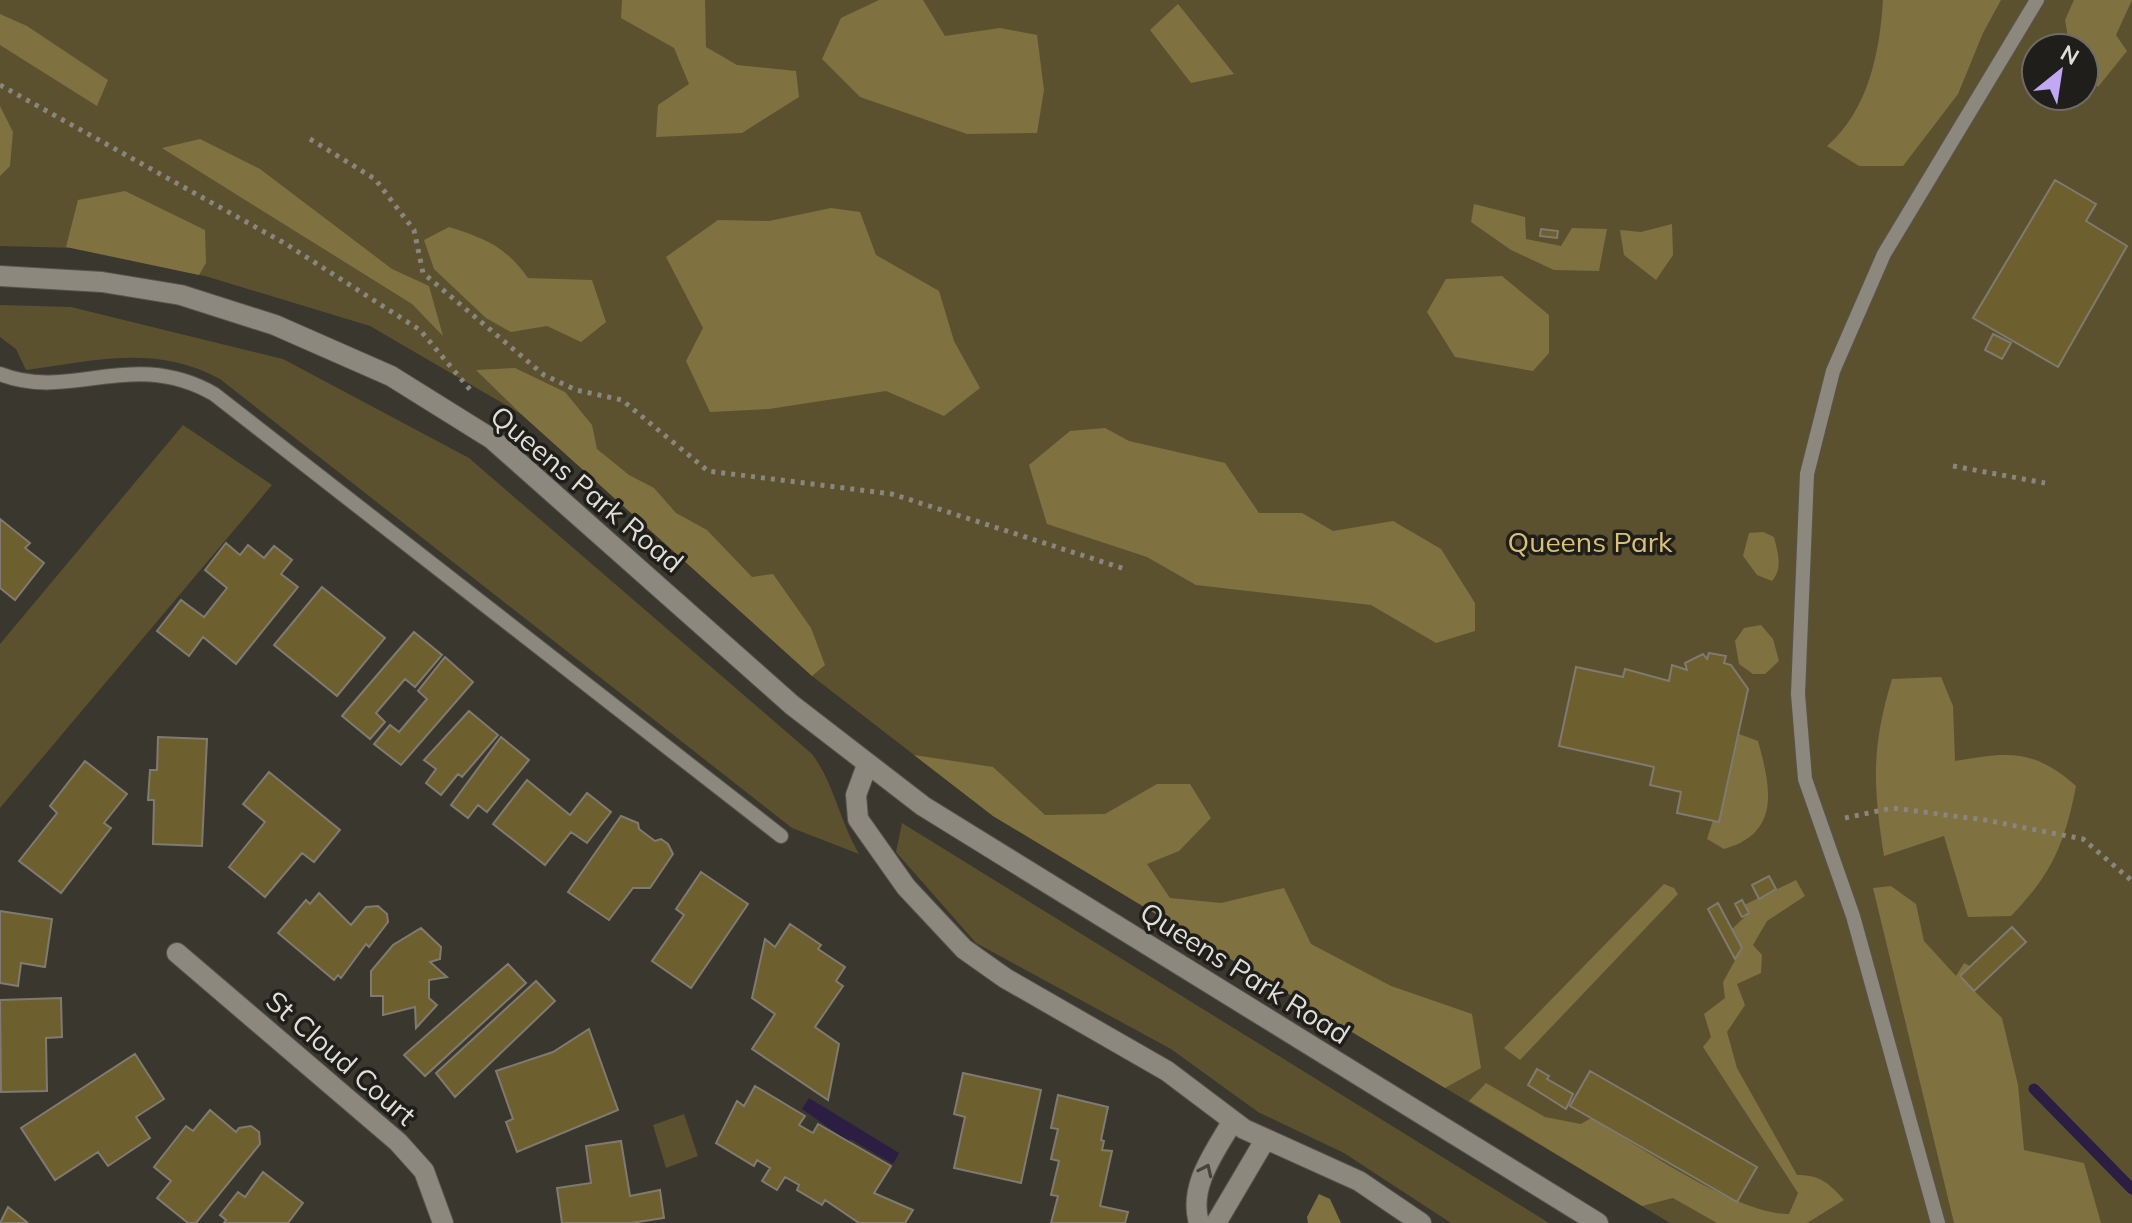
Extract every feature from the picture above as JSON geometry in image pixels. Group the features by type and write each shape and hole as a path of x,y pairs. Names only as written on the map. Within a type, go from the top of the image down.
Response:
{"main road":[{"name":"Queens Park Road","path":"0,276 102,282 181,295 275,325 391,376 492,439 792,705 867,765 989,849 1598,1223"},
{"path":"867,765 856,800 858,819 906,887 952,939 998,973 1167,1071 1232,1122 1265,1140 1345,1174 1421,1223"},
{"name":"St Cloud Court","path":"177,953 398,1142 424,1171 443,1223"},
{"path":"1199,1223 1196,1201 1199,1185 1232,1122"},
{"path":"1216,1223 1265,1140"}],"lane":[{"path":"1938,1223 1853,916 1805,779 1798,694 1807,474 1833,371 1884,254 2037,0"},
{"path":"0,374 23,383 154,373 184,379 214,394 781,836"}],"path":[{"path":"0,85 286,244 420,330 477,398"},
{"path":"310,139 375,179 414,230 423,273 544,375 576,390 622,400 708,471 892,494 1128,570"},
{"path":"1953,466 2045,483"},
{"path":"1821,824 1892,808 1985,820 2083,839 2132,881"}],"green space":[{"name":"Queens Park","path":"0,0 2132,0 2132,1223 1670,1223 993,816 812,676 521,414 370,326 205,276 77,248 0,246"},
{"path":"0,305 71,307 283,359 469,458 812,754 826,777 859,854 792,828 220,379 196,368 148,358 101,360 26,370 16,349 0,337"},
{"path":"183,425 272,485 0,808 0,644"},
{"path":"902,823 1549,1223 1451,1223 1344,1153 1258,1112 1171,1049 976,943 896,852"},
{"path":"684,1114 698,1156 666,1168 653,1125"}],"shaded area":[{"path":"622,0 705,0 706,47 737,65 796,71 799,97 742,133 656,137 658,105 689,84 674,48 621,18"},
{"path":"879,0 923,0 945,36 1000,28 1037,35 1044,90 1037,133 967,134 860,97 822,59 841,18"},
{"path":"1883,0 2001,0 1983,33 1958,94 1903,166 1859,166 1827,146 1853,116 1862,98 1875,60"},
{"path":"2074,0 2132,0 2116,35 2127,51 2100,85 2100,32 2067,32 2065,20"},
{"path":"1178,4 1234,74 1191,83 1150,30"},
{"path":"0,14 27,26 108,80 97,106 0,45"},
{"path":"0,106 13,132 10,166 0,176"},
{"path":"200,139 260,169 392,269 429,286 443,336 412,304 162,148"},
{"path":"125,191 205,230 206,263 199,275 66,247 78,200"},
{"path":"1474,204 1525,217 1526,239 1561,246 1572,228 1607,229 1599,271 1554,270 1511,250 1471,222"},
{"path":"831,208 860,212 876,255 939,291 954,341 980,388 944,416 886,391 769,409 710,412 686,361 703,328 666,257 718,220 769,221"},
{"path":"1672,224 1673,255 1656,280 1624,255 1620,230 1641,232"},
{"path":"449,227 494,245 511,258 528,278 592,280 606,322 581,342 547,326 511,332 486,318 434,269 424,240"},
{"path":"1502,276 1549,315 1549,353 1533,371 1455,357 1427,312 1446,279"},
{"path":"515,368 565,392 592,425 597,449 629,475 654,488 676,513 707,530 752,577 773,574 811,628 825,665 812,676 476,370"},
{"path":"1105,428 1129,441 1225,463 1259,513 1302,513 1333,531 1393,521 1441,549 1475,603 1475,631 1436,643 1371,605 1196,585 1147,557 1047,524 1029,465 1070,431"},
{"path":"1763,532 1774,537 1778,555 1778,571 1772,581 1757,575 1743,556 1749,533"},
{"path":"1761,625 1773,639 1779,661 1765,674 1753,674 1739,664 1735,641 1744,628"},
{"path":"1941,677 1953,706 1955,761 2019,756 2046,765 2076,786 2055,857 2037,886 2011,916 1968,917 1944,836 1884,856 1876,767 1880,726 1892,679"},
{"path":"1739,734 1758,741 1766,775 1767,807 1755,832 1742,842 1724,849 1707,839 1713,820 1719,821"},
{"path":"914,755 993,767 1045,815 1105,814 1157,784 1190,784 1211,818 1179,851 1147,864 1170,898 1221,903 1284,888 1311,944 1391,986 1472,1014 1481,1068 1445,1088 993,816"},
{"path":"1796,880 1805,896 1767,921 1753,945 1762,955 1761,973 1737,984 1745,1005 1727,1032 1737,1068 1797,1175 1824,1181 1844,1200 1807,1223 1717,1223 1673,1198 1642,1206 1469,1101 1486,1083 1545,1117 1581,1124 1591,1118 1716,1191 1767,1211 1789,1214 1798,1193 1703,1047 1711,1037 1704,1014 1725,998 1723,982 1742,948 1732,929 1749,913 1744,905"},
{"path":"1664,884 1674,888 1678,894 1520,1060 1504,1048"},
{"path":"1891,886 1916,904 1924,941 1956,976 1964,963 1970,966 1960,977 2002,1018 2018,1085 2024,1150 2084,1163 2101,1223 1954,1223 1873,888"},
{"path":"809,1098 899,1153 893,1164 850,1139 849,1142 802,1109"},
{"path":"1319,1194 1330,1199 1341,1223 1308,1223 1307,1217"}],"building":[{"path":"2055,180 2096,204 2086,221 2127,246 2058,367 1973,318"},
{"path":"1541,229 1558,231 1557,238 1540,236"},
{"path":"1993,334 2011,343 2002,359 1985,350"},
{"path":"0,519 30,543 25,548 44,563 15,600 0,588"},
{"path":"226,543 240,555 248,545 264,558 274,546 292,560 281,574 298,587 236,664 203,637 189,656 157,631 181,600 204,617 227,588 205,570"},
{"path":"322,587 385,638 337,696 274,645"},
{"path":"414,632 442,655 415,687 405,679 376,713 385,722 370,739 342,716"},
{"path":"1709,653 1726,656 1724,663 1731,665 1748,689 1719,822 1677,813 1681,792 1650,785 1654,767 1559,746 1576,667 1623,677 1625,669 1669,681 1672,665 1687,670 1685,663 1703,654 1707,659"},
{"path":"445,657 473,682 401,765 374,744 390,725 399,732 427,699 418,691"},
{"path":"469,711 498,735 462,777 458,774 441,795 426,783 436,769 424,760"},
{"path":"158,737 207,739 202,846 153,844 154,800 148,800 150,770 157,770"},
{"path":"501,737 529,760 487,812 478,805 468,818 451,805"},
{"path":"85,761 127,794 104,823 111,828 61,893 19,861 57,813 50,806"},
{"path":"269,772 340,830 314,862 302,853 265,897 229,867 265,822 243,804"},
{"path":"527,780 570,815 587,793 611,812 587,843 571,832 545,865 493,824"},
{"path":"621,816 638,823 639,829 655,841 661,839 668,844 673,854 650,888 633,888 609,920 568,892"},
{"path":"701,872 748,904 691,988 652,961 684,915 676,909"},
{"path":"1769,876 1776,889 1759,899 1752,885"},
{"path":"319,893 351,925 366,907 378,906 387,914 388,922 369,947 366,944 341,978 338,975 334,980 278,933 306,900 310,904"},
{"path":"1742,900 1749,913 1742,917 1735,904"},
{"path":"1718,903 1742,948 1735,959 1708,909"},
{"path":"0,911 52,919 45,967 21,963 18,986 0,983"},
{"path":"790,924 821,945 818,949 845,967 836,981 843,986 815,1027 839,1044 828,1100 752,1049 775,1014 752,998 765,939 775,947"},
{"path":"2012,927 2026,942 1974,991 1960,976"},
{"path":"421,928 441,947 440,959 430,962 447,977 429,980 429,998 437,1005 416,1028 415,1007 383,1015 383,996 371,996 371,971 393,945"},
{"path":"508,964 526,983 425,1076 404,1055"},
{"path":"536,981 555,1001 455,1097 436,1073"},
{"path":"61,998 62,1037 46,1038 47,1091 1,1092 0,1000"},
{"path":"589,1029 618,1110 517,1152 506,1122 513,1119 496,1071 553,1052"},
{"path":"135,1054 164,1099 136,1117 150,1138 108,1166 98,1152 55,1180 21,1128"},
{"path":"1537,1069 1549,1076 1547,1079 1573,1094 1566,1109 1528,1085"},
{"path":"1590,1071 1757,1167 1737,1202 1570,1106"},
{"path":"963,1073 1041,1090 1021,1183 954,1168 965,1117 954,1114"},
{"path":"755,1086 805,1116 799,1125 813,1133 818,1124 891,1166 874,1193 913,1210 905,1223 859,1223 825,1200 822,1205 797,1190 799,1185 785,1177 777,1190 762,1181 770,1168 757,1160 754,1166 716,1143 737,1101 744,1106"},
{"path":"1058,1095 1108,1107 1101,1140 1104,1141 1102,1150 1112,1151 1100,1206 1128,1212 1125,1223 1051,1223 1058,1196 1051,1195 1059,1161 1051,1159 1058,1129 1051,1128"},
{"path":"210,1110 236,1132 239,1128 251,1126 259,1132 260,1144 196,1223 188,1223 157,1198 171,1181 154,1167 186,1126 193,1131"},
{"path":"621,1141 630,1196 660,1190 664,1218 631,1223 562,1223 557,1188 591,1183 586,1146"},
{"path":"263,1172 303,1203 288,1223 224,1223 226,1220 220,1215 238,1192 245,1197"},
{"path":"8,1207 28,1223 0,1223"}],"waterway":[{"path":"2034,1089 2132,1189"}]}
